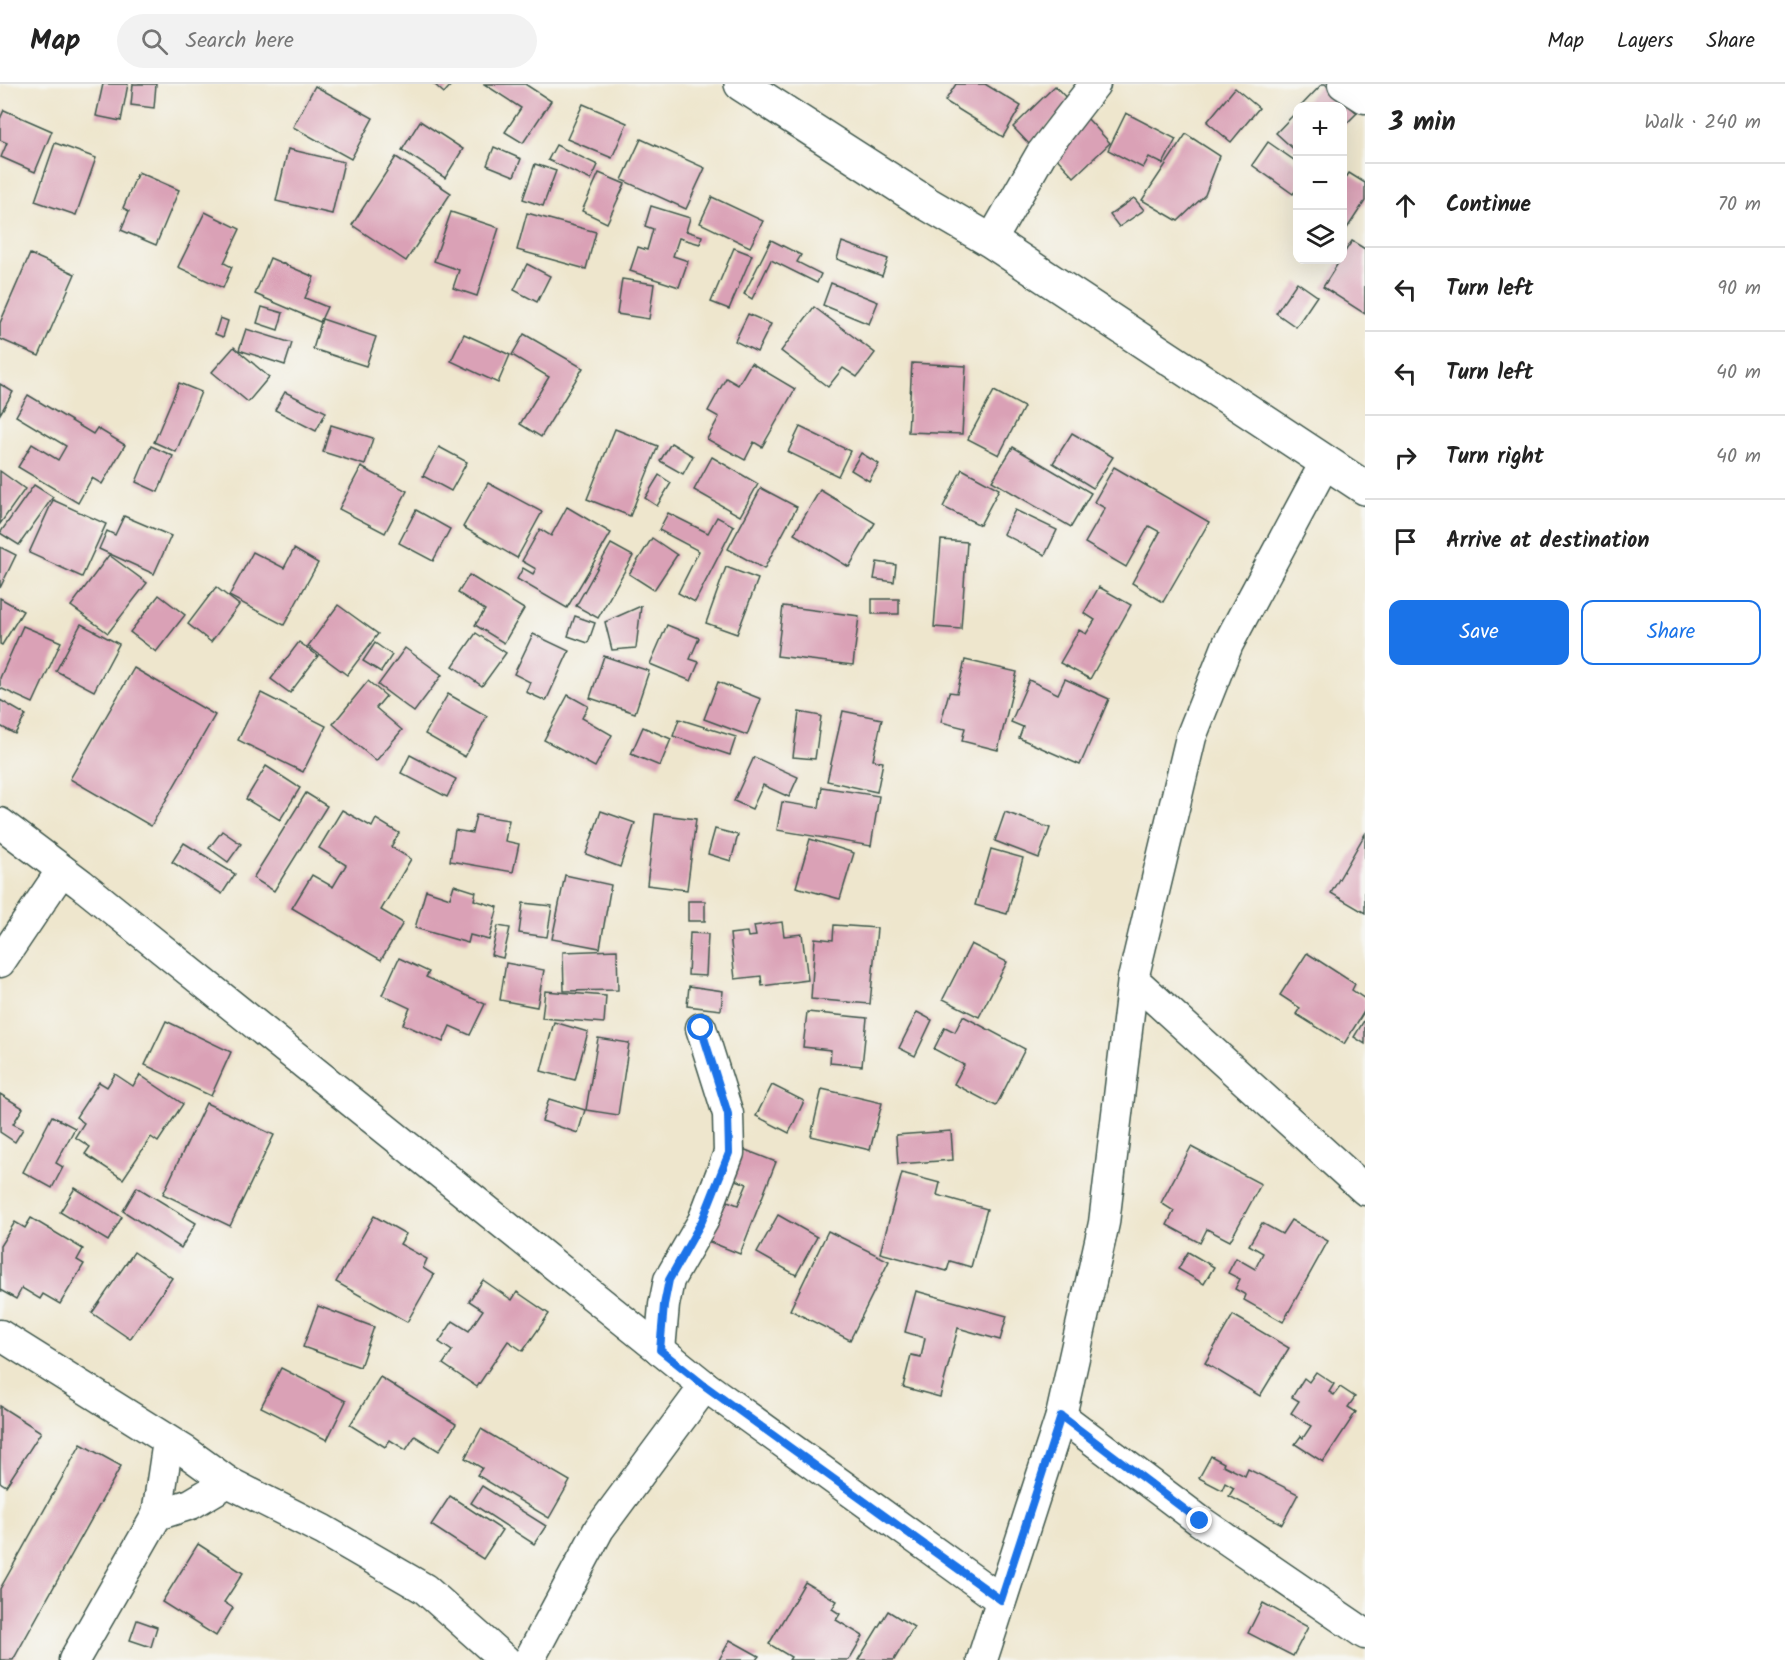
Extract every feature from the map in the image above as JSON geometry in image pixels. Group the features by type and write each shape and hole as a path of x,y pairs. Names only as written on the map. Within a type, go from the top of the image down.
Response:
{"main road":[{"path":"741,84 926,203 991,241 1365,488"}],"street":[{"path":"991,241 1041,154 1095,84"},
{"path":"1343,84 1365,98"},
{"path":"982,1660 1061,1416 1104,1223 1133,979 1191,737 1228,644 1326,461"},
{"path":"0,823 62,870 705,1386 1001,1600"},
{"path":"0,962 62,870"},
{"path":"1133,979 1365,1190"},
{"path":"660,1350 669,1280 702,1221 729,1153 728,1114 701,1028"},
{"path":"0,1335 168,1441 228,1482 323,1530 425,1589 505,1660"},
{"path":"529,1660 599,1529 705,1386"},
{"path":"1061,1416 1200,1521 1365,1634"},
{"path":"74,1660 157,1515 168,1441"},
{"path":"157,1515 190,1504 228,1482"}],"building":[{"path":"103,84 128,84 121,121 96,116"},
{"path":"133,84 156,84 154,108 131,105"},
{"path":"434,84 452,84 444,93"},
{"path":"484,84 525,84 551,101 523,143 505,132 521,108"},
{"path":"956,84 985,84 1021,106 1003,137 945,101"},
{"path":"1322,84 1325,84 1345,102 1305,102"},
{"path":"315,86 373,118 351,159 293,127"},
{"path":"1055,86 1071,103 1029,144 1013,127"},
{"path":"1235,88 1259,108 1231,142 1207,122"},
{"path":"583,104 627,123 612,158 567,139"},
{"path":"1347,104 1357,113 1347,123"},
{"path":"4,110 52,131 35,172 1,157 7,143 0,140 0,119"},
{"path":"1126,113 1176,139 1163,164 1149,157 1143,168 1108,150"},
{"path":"1293,115 1293,148 1276,133"},
{"path":"1087,118 1110,143 1074,177 1051,152"},
{"path":"420,121 463,149 445,178 402,150"},
{"path":"1186,134 1220,156 1205,195 1178,221 1142,200"},
{"path":"641,139 705,168 686,209 622,180"},
{"path":"1268,142 1293,160 1293,194 1252,165"},
{"path":"55,143 96,158 76,215 35,201"},
{"path":"556,145 598,165 591,180 548,160"},
{"path":"494,147 521,159 514,176 487,165"},
{"path":"288,149 344,162 332,214 276,201"},
{"path":"396,157 451,193 406,261 352,225"},
{"path":"535,164 556,171 543,206 523,199"},
{"path":"138,172 179,190 156,245 121,230 129,211 123,208"},
{"path":"599,173 625,184 607,223 582,211"},
{"path":"1349,173 1365,183 1365,201 1347,228 1347,210 1347,176"},
{"path":"712,197 763,221 750,247 700,223"},
{"path":"1134,198 1144,210 1119,227 1110,215"},
{"path":"651,206 690,218 686,231 702,236 700,244 679,238 673,256 688,261 679,287 630,271 638,247 647,250 653,229 645,226"},
{"path":"205,212 240,229 224,263 232,267 223,288 178,267"},
{"path":"451,212 499,228 477,296 453,288 459,270 434,261"},
{"path":"527,213 596,232 586,269 517,250"},
{"path":"771,240 801,255 797,262 821,274 817,283 771,260 752,299 744,294"},
{"path":"1352,241 1365,249 1365,314 1323,287 1337,264 1347,264 1347,248"},
{"path":"842,242 888,259 882,276 837,259"},
{"path":"734,248 752,255 729,309 711,302"},
{"path":"30,254 75,274 39,356 0,339 0,323"},
{"path":"270,258 314,277 305,298 327,307 320,322 255,294"},
{"path":"527,264 550,276 537,302 514,290"},
{"path":"622,279 654,284 649,319 617,314"},
{"path":"1297,282 1317,296 1296,327 1276,313"},
{"path":"831,283 878,302 869,324 823,305"},
{"path":"262,307 283,313 278,330 257,323"},
{"path":"814,307 875,353 857,377 843,368 828,387 781,351"},
{"path":"748,314 771,324 757,352 735,341"},
{"path":"220,318 228,321 223,337 215,334"},
{"path":"322,319 376,337 366,366 313,349"},
{"path":"246,329 292,343 285,365 239,350"},
{"path":"464,334 510,355 498,383 451,361"},
{"path":"524,334 583,368 541,437 520,424 549,377 512,355"},
{"path":"234,347 269,377 248,402 212,372"},
{"path":"751,363 795,389 762,447 754,442 745,460 707,439 719,417 708,411 726,378 738,385"},
{"path":"912,363 966,366 962,434 908,432"},
{"path":"179,383 201,392 176,452 154,442"},
{"path":"0,384 13,392 0,414"},
{"path":"994,391 1024,407 999,455 968,439"},
{"path":"285,392 326,412 316,431 275,410"},
{"path":"28,395 93,434 97,428 125,445 102,484 92,478 78,503 18,467 32,444 58,460 66,446 16,416"},
{"path":"331,425 373,438 365,465 323,452"},
{"path":"800,427 850,451 838,476 788,452"},
{"path":"615,429 658,446 630,516 587,499"},
{"path":"1072,433 1113,457 1093,488 1053,463"},
{"path":"671,443 693,456 683,474 660,461"},
{"path":"151,446 173,456 158,492 136,482"},
{"path":"439,447 467,462 451,491 423,476"},
{"path":"1013,447 1091,493 1071,527 992,481"},
{"path":"861,453 879,464 869,481 851,470"},
{"path":"712,457 758,484 740,516 694,490"},
{"path":"361,467 407,491 385,533 339,509"},
{"path":"1114,467 1209,522 1163,602 1132,583 1160,532 1149,526 1126,567 1085,543 1105,508 1094,502"},
{"path":"962,469 999,489 980,525 943,507"},
{"path":"0,471 25,489 0,524"},
{"path":"659,475 671,483 657,506 645,498"},
{"path":"488,483 542,512 517,558 463,527"},
{"path":"34,485 53,497 19,545 0,533"},
{"path":"761,488 797,507 764,569 728,549"},
{"path":"820,490 875,523 849,567 794,534"},
{"path":"53,500 106,524 82,577 29,553"},
{"path":"567,507 611,533 567,608 517,579 523,568 533,574 536,569 522,561 540,529 551,536"},
{"path":"416,510 450,529 433,561 399,543"},
{"path":"1015,510 1057,530 1045,555 1003,534"},
{"path":"668,513 708,533 717,517 734,526 695,602 678,593 699,551 659,530"},
{"path":"124,516 171,536 154,574 99,549 107,531 115,535"},
{"path":"652,538 677,555 654,590 629,574"},
{"path":"941,540 967,542 961,629 934,627"},
{"path":"611,544 633,556 598,618 576,606"},
{"path":"0,547 16,555 0,588"},
{"path":"294,549 318,563 284,625 229,596 253,552 284,568"},
{"path":"109,555 147,583 108,633 71,606"},
{"path":"877,562 896,565 894,582 874,579"},
{"path":"726,567 758,579 737,634 706,623"},
{"path":"469,575 524,609 504,643 475,625 485,610 458,593"},
{"path":"216,587 239,605 211,642 188,624"},
{"path":"1099,587 1131,605 1090,679 1060,663 1079,630 1086,634 1095,620 1084,613"},
{"path":"159,595 185,615 156,652 130,632"},
{"path":"0,598 23,611 2,645 0,644"},
{"path":"872,599 899,599 899,614 872,614"},
{"path":"338,605 378,634 347,675 308,646"},
{"path":"641,606 636,648 612,650 605,622"},
{"path":"783,606 859,616 853,665 777,656"},
{"path":"575,616 595,623 588,643 568,636"},
{"path":"81,624 119,644 94,691 56,671"},
{"path":"667,625 699,638 690,659 699,662 691,681 650,664"},
{"path":"23,626 61,642 33,703 0,688 0,678"},
{"path":"476,633 506,653 482,686 453,666"},
{"path":"533,634 569,651 546,701 526,692 530,682 514,674"},
{"path":"299,642 318,656 290,693 271,679"},
{"path":"375,643 392,655 381,672 363,661"},
{"path":"405,648 442,675 414,712 378,685"},
{"path":"604,656 649,671 635,713 590,698"},
{"path":"965,660 1017,672 998,750 962,741 965,728 941,722 949,692 957,693"},
{"path":"134,668 215,715 151,826 70,779"},
{"path":"1065,679 1109,699 1080,765 1019,738 1023,727 1011,722 1029,680 1058,694"},
{"path":"368,681 386,696 376,708 402,730 376,761 333,724"},
{"path":"718,682 761,699 747,735 704,719"},
{"path":"261,693 326,726 303,772 238,740"},
{"path":"448,694 487,716 465,757 425,734"},
{"path":"568,695 588,706 582,718 612,735 595,767 544,740"},
{"path":"0,700 26,715 15,734 0,726"},
{"path":"843,711 882,719 873,760 883,762 877,792 827,781"},
{"path":"799,712 821,716 815,759 793,757"},
{"path":"679,719 736,737 730,755 673,736"},
{"path":"643,727 671,739 660,766 631,754"},
{"path":"410,755 456,779 447,797 401,773"},
{"path":"754,757 798,777 789,797 763,785 752,809 734,801"},
{"path":"266,766 300,788 280,820 246,799"},
{"path":"822,787 879,796 871,846 777,830 782,802 819,808"},
{"path":"306,793 327,806 274,891 253,878"},
{"path":"342,810 372,827 376,819 399,833 391,847 411,859 381,910 403,923 381,960 292,908 312,875 333,887 346,865 319,848"},
{"path":"601,811 635,823 620,867 586,854"},
{"path":"1005,812 1050,828 1039,858 995,841"},
{"path":"655,814 696,819 687,890 647,885"},
{"path":"476,815 509,820 505,841 519,844 513,872 450,861 455,830 472,833"},
{"path":"715,829 738,835 731,861 708,854"},
{"path":"222,831 241,844 228,862 209,848"},
{"path":"1365,834 1365,913 1331,893"},
{"path":"810,839 854,853 840,899 796,887"},
{"path":"184,843 235,874 222,894 172,862"},
{"path":"991,849 1023,858 1007,914 975,905"},
{"path":"565,875 611,885 600,948 552,939"},
{"path":"454,885 476,892 474,900 498,907 489,940 470,935 468,943 415,928 426,890 450,898"},
{"path":"688,901 705,901 705,921 688,921"},
{"path":"523,903 552,906 547,937 519,933"},
{"path":"782,922 784,936 802,934 808,980 762,986 761,976 735,979 730,934 747,932 748,937 756,936 754,926"},
{"path":"834,925 877,928 870,1004 811,999 815,938 833,940"},
{"path":"498,926 510,928 503,958 491,955"},
{"path":"690,933 708,934 706,976 688,975"},
{"path":"971,944 1007,962 979,1017 943,999"},
{"path":"617,950 618,990 564,991 563,952"},
{"path":"1307,953 1355,984 1352,990 1365,999 1365,1010 1344,1044 1296,1014 1300,1008 1280,995"},
{"path":"399,958 429,972 426,977 485,1004 470,1035 450,1026 443,1042 403,1024 410,1008 382,995"},
{"path":"506,963 544,970 537,1007 500,1000"},
{"path":"689,986 723,991 721,1010 687,1006"},
{"path":"545,991 606,996 604,1023 542,1018"},
{"path":"807,1012 867,1018 862,1066 830,1063 831,1050 803,1047"},
{"path":"917,1012 932,1020 915,1056 899,1048"},
{"path":"963,1016 1025,1049 996,1106 954,1084 964,1065 934,1049 945,1027 955,1032"},
{"path":"1365,1019 1365,1044 1354,1037"},
{"path":"166,1021 231,1052 211,1096 145,1065"},
{"path":"554,1022 588,1032 575,1080 541,1071"},
{"path":"598,1038 629,1043 618,1115 586,1110"},
{"path":"115,1074 133,1086 140,1075 183,1104 158,1142 151,1137 123,1179 85,1154 90,1147 75,1137 84,1123 76,1117 99,1082 107,1087"},
{"path":"772,1085 804,1101 789,1133 756,1116"},
{"path":"822,1089 882,1103 870,1150 811,1136"},
{"path":"0,1094 23,1108 13,1124 23,1129 15,1142 0,1132"},
{"path":"549,1099 585,1110 578,1133 542,1121"},
{"path":"206,1103 274,1135 230,1226 163,1194"},
{"path":"52,1116 75,1128 56,1163 63,1167 52,1188 23,1172"},
{"path":"951,1131 953,1160 898,1164 896,1135"},
{"path":"1191,1147 1261,1184 1230,1241 1207,1229 1200,1243 1167,1225 1174,1211 1161,1203"},
{"path":"743,1149 776,1162 740,1254 703,1239 720,1198 738,1205 747,1184 731,1178"},
{"path":"902,1173 940,1183 937,1195 987,1209 971,1267 950,1261 947,1271 880,1253"},
{"path":"137,1187 196,1223 181,1248 123,1211"},
{"path":"75,1188 122,1217 108,1241 60,1212"},
{"path":"778,1215 817,1237 796,1275 757,1253"},
{"path":"374,1216 406,1234 400,1244 427,1259 423,1268 434,1275 407,1322 336,1282"},
{"path":"31,1218 83,1249 77,1260 84,1264 60,1304 43,1294 40,1299 22,1288 16,1299 0,1290 0,1246 15,1222 25,1228"},
{"path":"1291,1220 1328,1241 1283,1322 1244,1300 1246,1295 1235,1289 1240,1279 1228,1273 1236,1258 1255,1269 1263,1253 1249,1245 1262,1223 1282,1234"},
{"path":"828,1231 889,1261 850,1340 790,1310"},
{"path":"134,1252 172,1278 130,1339 92,1313"},
{"path":"1188,1252 1214,1267 1204,1284 1178,1269"},
{"path":"483,1280 512,1300 517,1292 549,1314 523,1351 508,1341 477,1387 443,1364 452,1351 439,1342 453,1321 469,1331 483,1310 469,1301"},
{"path":"916,1291 1007,1316 1000,1340 958,1328 940,1397 903,1387 911,1355 921,1357 925,1338 905,1332"},
{"path":"318,1306 374,1327 360,1367 303,1347"},
{"path":"1233,1315 1289,1348 1260,1396 1205,1363"},
{"path":"281,1368 346,1401 327,1440 261,1407"},
{"path":"1316,1372 1334,1384 1329,1392 1334,1395 1340,1387 1355,1397 1348,1407 1356,1412 1323,1462 1295,1444 1301,1436 1303,1438 1311,1426 1291,1413 1299,1401 1292,1397 1304,1378 1309,1382"},
{"path":"380,1377 456,1424 439,1451 415,1436 406,1450 390,1440 385,1447 350,1425"},
{"path":"0,1406 41,1432 6,1486 0,1482"},
{"path":"481,1429 570,1481 549,1518 477,1475 482,1468 465,1458"},
{"path":"81,1444 121,1466 13,1660 0,1660 0,1589"},
{"path":"1211,1456 1245,1476 1248,1469 1298,1494 1282,1524 1229,1496 1234,1488 1225,1483 1222,1490 1199,1478"},
{"path":"482,1486 546,1526 534,1544 471,1503"},
{"path":"450,1496 502,1530 483,1559 431,1525"},
{"path":"198,1544 243,1573 224,1602 233,1608 216,1636 162,1602"},
{"path":"805,1582 837,1601 832,1609 840,1614 836,1620 863,1636 849,1660 789,1660 791,1657 769,1644"},
{"path":"1263,1603 1308,1627 1293,1656 1248,1633"},
{"path":"888,1611 914,1627 894,1660 858,1660"},
{"path":"137,1620 157,1627 151,1647 130,1640"},
{"path":"730,1640 759,1656 756,1660 719,1660"}],"route":[{"path":"701,1028 728,1114 729,1153 702,1221 669,1280 660,1350 705,1386 1001,1600 1061,1416 1200,1521"}]}
